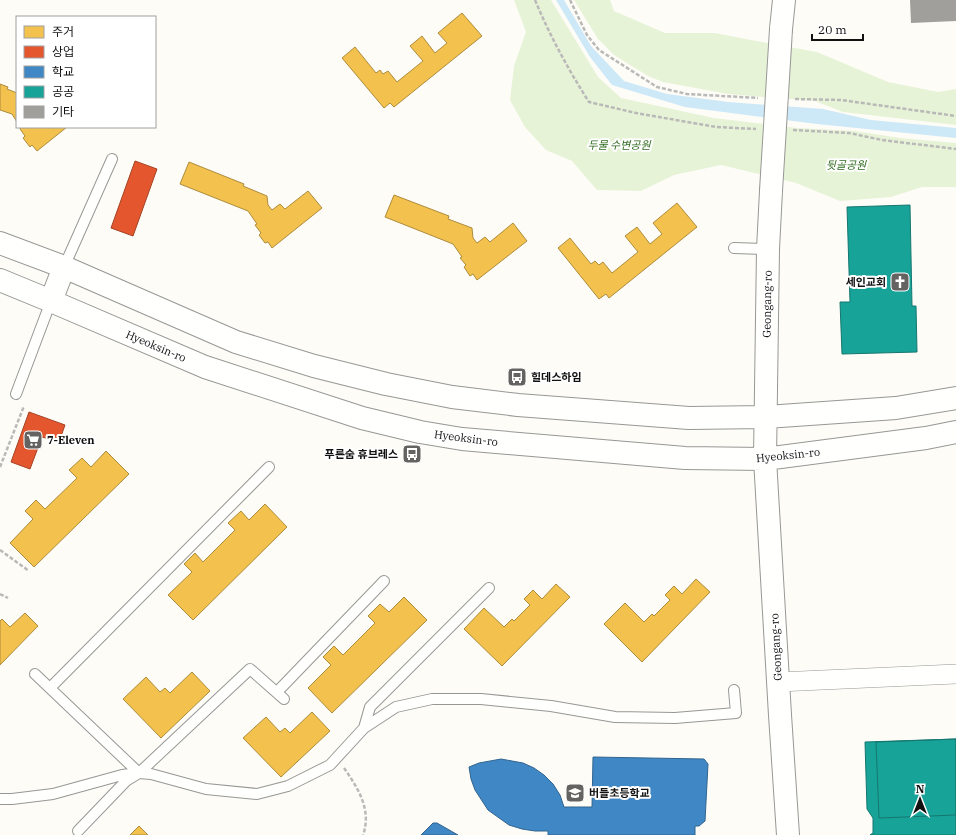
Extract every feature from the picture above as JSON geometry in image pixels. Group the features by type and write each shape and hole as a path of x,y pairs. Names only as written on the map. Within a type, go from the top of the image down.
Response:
{"street":[{"name":"Geongang-ro","path":"784,0 768,249 765,459 788,835"},
{"path":"0,243 64,267 236,342 314,366 386,384 452,397 518,405 689,418 766,417 896,408 956,398"},
{"path":"51,300 64,267"},
{"name":"Hyeoksin-ro","path":"0,280 51,300 205,367 362,418 420,432 462,439 685,458 765,459 926,438 956,432"},
{"path":"778,682 956,674"}],"lane":[{"path":"64,267 112,159"},
{"path":"734,248 768,249"},
{"path":"16,394 51,300"},
{"path":"50,688 269,467"},
{"path":"78,831 126,781 139,773 250,669 280,696 384,581"},
{"path":"364,728 370,707 489,588"},
{"path":"35,674 139,773"},
{"path":"0,799 53,794 122,775 139,773 151,774 206,789 257,794 288,786 330,766 364,728 396,707 432,699 481,700 535,705 615,717 675,718 736,713 734,690"}],"path":[{"path":"535,0 566,66 588,102 636,113 716,127 763,129"},
{"path":"570,0 587,35 599,50 657,88 687,94 765,98"},
{"path":"788,98 841,100 956,116"},
{"path":"786,130 849,132 882,140 956,149"},
{"path":"0,467 26,400"},
{"path":"0,550 29,571"},
{"path":"0,594 8,598"},
{"path":"336,758 358,788 365,807 366,827 363,835"}],"green space":[{"name":"두물 수변공원","path":"514,0 551,0 598,77 621,98 714,118 797,128 855,131 900,138 956,143 956,187 922,187 891,197 840,201 796,183 721,165 674,175 641,191 597,190 572,161 546,150 525,127 510,100 514,66 526,32"},
{"path":"574,0 610,0 614,11 665,33 715,33 817,52 888,82 938,92 956,89 956,125 843,112 815,101 728,94 663,82 648,76 614,55 598,39"}],"water":[{"path":"556,0 564,0 591,46 624,81 667,94 728,102 823,109 871,120 956,128 956,138 817,124 685,107 612,85 590,57"}],"building: 주거":[{"path":"462,13 482,36 394,107 390,103 384,108 342,58 355,47 376,73 380,70 383,74 388,71 397,82 423,61 410,46 422,36 435,53 447,43 438,33"},
{"path":"0,84 16,93 16,120 12,114 0,110"},
{"path":"66,128 37,151 32,145 30,147 23,138 25,136 20,129"},
{"path":"189,162 244,184 243,186 267,196 268,205 272,210 280,204 285,209 308,191 322,208 272,248 268,242 265,243 259,235 261,233 255,225 257,224 248,211 180,184"},
{"path":"394,195 449,216 448,219 472,228 473,238 477,243 485,237 490,242 513,223 527,241 477,280 473,274 470,276 464,267 466,265 460,258 462,257 453,244 385,217"},
{"path":"677,203 697,227 609,298 606,294 599,299 558,248 570,238 591,264 595,261 599,265 603,262 612,273 638,252 625,236 637,227 650,244 662,234 653,223"},
{"path":"106,451 129,474 34,567 10,543 33,519 25,511 36,500 45,509 77,478 69,470 82,458 91,467"},
{"path":"265,504 287,527 193,620 168,595 192,572 184,564 195,553 203,562 235,530 228,523 241,511 249,520"},
{"path":"696,579 710,592 642,662 604,624 625,603 644,622 652,614 654,616 670,600 665,595 674,586 682,594"},
{"path":"556,584 570,597 502,666 464,629 484,608 504,627 512,619 514,621 530,605 524,599 533,590 542,599"},
{"path":"404,597 427,620 332,713 308,688 331,665 323,657 334,646 343,655 375,623 368,616 380,604 389,612"},
{"path":"25,613 38,626 0,665 0,621 2,619 10,627"},
{"path":"192,672 210,691 161,738 123,699 146,677 160,692 165,688 170,693"},
{"path":"312,712 330,731 281,777 243,738 266,717 280,732 285,728 290,733"},
{"path":"139,826 148,835 130,835"}],"building: 상업":[{"path":"135,161 157,169 133,236 111,228"},
{"path":"29,412 65,425 59,442 42,437 30,469 11,462"}],"building: 학교":[{"path":"593,757 704,759 708,764 705,821 699,826 695,826 695,835 548,835 548,831 522,829 509,825 488,810 475,790 469,767 479,763 501,759 523,763 544,775 553,784 560,795 564,807 592,807"},
{"path":"433,823 437,823 458,835 421,835"}],"building: 공공":[{"path":"910,205 912,306 916,306 917,352 842,354 840,302 850,302 847,207"},
{"path":"956,739 956,835 870,835 873,833 873,818 867,809 865,742"},
{"path":"956,739 956,815 879,818 876,742"}],"building: 기타":[{"path":"910,0 956,0 956,21 911,23"}],"place":[{"name":"세인교회","path":"900,282"},
{"name":"힐데스하임","path":"517,377"},
{"name":"7-Eleven","path":"33,440"},
{"name":"푸른숨 휴브레스","path":"412,454"},
{"name":"버들초등학교","path":"575,793"}],"park label":[{"name":"뒷골공원","path":"846,165"}]}
